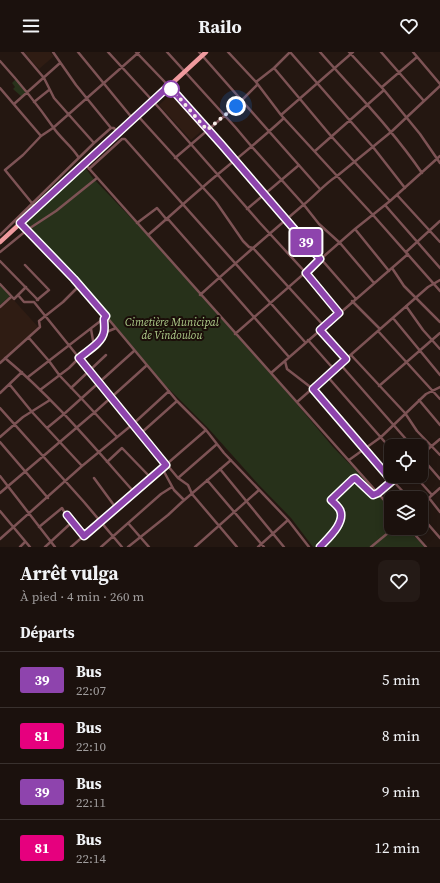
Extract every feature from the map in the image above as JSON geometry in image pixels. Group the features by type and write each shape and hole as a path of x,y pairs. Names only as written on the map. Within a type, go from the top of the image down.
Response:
{"highway":[{"path":"0,242 134,119 202,53"}],"street":[{"path":"22,52 44,78 54,98 94,143"},
{"path":"53,52 76,85 111,128 114,128 117,134"},
{"path":"78,52 134,119"},
{"path":"108,52 152,102 161,110 247,209 306,273 339,313"},
{"path":"167,52 225,115 319,224 340,243 374,283"},
{"path":"228,52 257,84 281,115 373,215 440,291"},
{"path":"175,158 225,115 290,52 373,147 405,188"},
{"path":"320,52 391,132 422,173"},
{"path":"381,52 424,101"},
{"path":"200,295 304,205 320,189 391,132 440,85 413,52"},
{"path":"37,208 6,170 42,136 138,53 236,161 356,299"},
{"path":"202,53 241,100 320,189"},
{"path":"281,115 335,69 351,53 382,87 420,134 440,163"},
{"path":"382,87 417,57"},
{"path":"0,61 27,92 48,118 53,128 79,158"},
{"path":"14,104 60,63"},
{"path":"274,68 331,136 390,201"},
{"path":"0,88 42,136"},
{"path":"34,102 49,90"},
{"path":"315,151 384,90"},
{"path":"138,115 216,202 243,241 249,247 254,248 324,326"},
{"path":"148,235 184,206 202,188 252,148 284,118"},
{"path":"0,235 111,128"},
{"path":"90,169 122,139 125,139 305,342"},
{"path":"235,334 340,243 355,228 390,201 440,156"},
{"path":"84,164 384,500"},
{"path":"247,209 299,165"},
{"path":"0,252 26,230 56,211 97,178"},
{"path":"397,195 440,242"},
{"path":"385,205 440,268"},
{"path":"138,223 157,208 289,357"},
{"path":"271,373 352,301 389,271 440,221"},
{"path":"20,223 80,285 105,318 116,328 146,366 177,401 206,430 231,460 288,520 309,547"},
{"path":"355,228 389,271"},
{"path":"0,261 38,300"},
{"path":"18,295 24,302 34,302 49,290 25,265"},
{"path":"392,268 404,286 440,322"},
{"path":"297,402 428,287 440,280"},
{"path":"0,284 14,300 26,287"},
{"path":"0,363 40,328 39,321 44,316 63,302 80,285"},
{"path":"0,307 11,297"},
{"path":"352,301 379,330 406,363 440,399"},
{"path":"34,302 140,434 178,478 188,485 192,494 237,547"},
{"path":"406,306 423,330 440,348"},
{"path":"28,378 105,318"},
{"path":"40,390 60,376 102,338 104,333 105,318"},
{"path":"393,318 440,375"},
{"path":"104,333 116,328"},
{"path":"92,329 94,346"},
{"path":"320,330 346,359"},
{"path":"379,386 440,333"},
{"path":"29,338 60,376 118,437"},
{"path":"308,340 335,369"},
{"path":"47,428 134,351"},
{"path":"71,388 106,355"},
{"path":"351,355 405,413 417,431 440,455"},
{"path":"6,358 77,426 134,492"},
{"path":"285,361 287,369 313,389 384,472"},
{"path":"340,364 406,439"},
{"path":"0,493 95,412 146,366"},
{"path":"0,393 22,372"},
{"path":"327,376 384,441"},
{"path":"10,385 32,412 82,466"},
{"path":"349,460 365,450 381,437 428,392 440,387"},
{"path":"0,539 48,498 82,466 118,437 169,392"},
{"path":"0,437 13,425 50,400"},
{"path":"419,400 440,425"},
{"path":"140,434 177,401"},
{"path":"0,408 13,425 122,547"},
{"path":"72,547 206,430"},
{"path":"428,450 440,439"},
{"path":"0,442 48,498"},
{"path":"178,478 217,444"},
{"path":"107,462 122,448 151,478"},
{"path":"128,547 168,515 231,460"},
{"path":"428,464 440,479"},
{"path":"162,468 172,487 184,500"},
{"path":"220,469 284,547"},
{"path":"0,476 55,547"},
{"path":"94,478 116,508"},
{"path":"320,547 338,525 341,518 339,509 331,500 353,479 355,478 373,495 378,493 390,483"},
{"path":"207,480 263,546"},
{"path":"394,483 402,491"},
{"path":"421,483 432,495"},
{"path":"101,547 172,487"},
{"path":"440,488 428,498 440,512"},
{"path":"195,547 259,490"},
{"path":"39,527 62,508 72,523 84,536"},
{"path":"0,511 30,547"},
{"path":"258,547 263,546 272,533 288,520"},
{"path":"45,547 72,523"},
{"path":"128,523 149,547"},
{"path":"428,524 440,538"},
{"path":"372,547 386,535"},
{"path":"415,535 426,547"},
{"path":"20,547 26,542"}],"shaded area":[{"path":"24,52 50,52 54,56 39,69"},
{"path":"173,92 205,128 191,140 159,105"},
{"path":"11,297 39,328 0,363 0,307"}],"green space":[{"path":"16,79 26,92 22,97 13,89 15,87 12,83"},
{"name":"Cimetière Municipal de Vindoulou","path":"84,166 92,177 155,243 271,373 333,447 378,493 384,501 384,535 413,535 425,547 313,547 291,518 258,484 208,428 146,366 80,285 22,225"},
{"path":"0,284 10,296 0,305"}],"bus line":[{"name":"39","path":"67,515 84,536 166,465 79,358 102,338 104,333 104,319 106,316 74,279 20,223 169,86 320,259 306,273 339,313 320,330 346,359 313,389 392,481 378,493 373,495 354,478 331,500 339,509 341,518 338,525 320,547"}],"route":[{"path":"171,89 169,86 207,130 236,106"}]}
